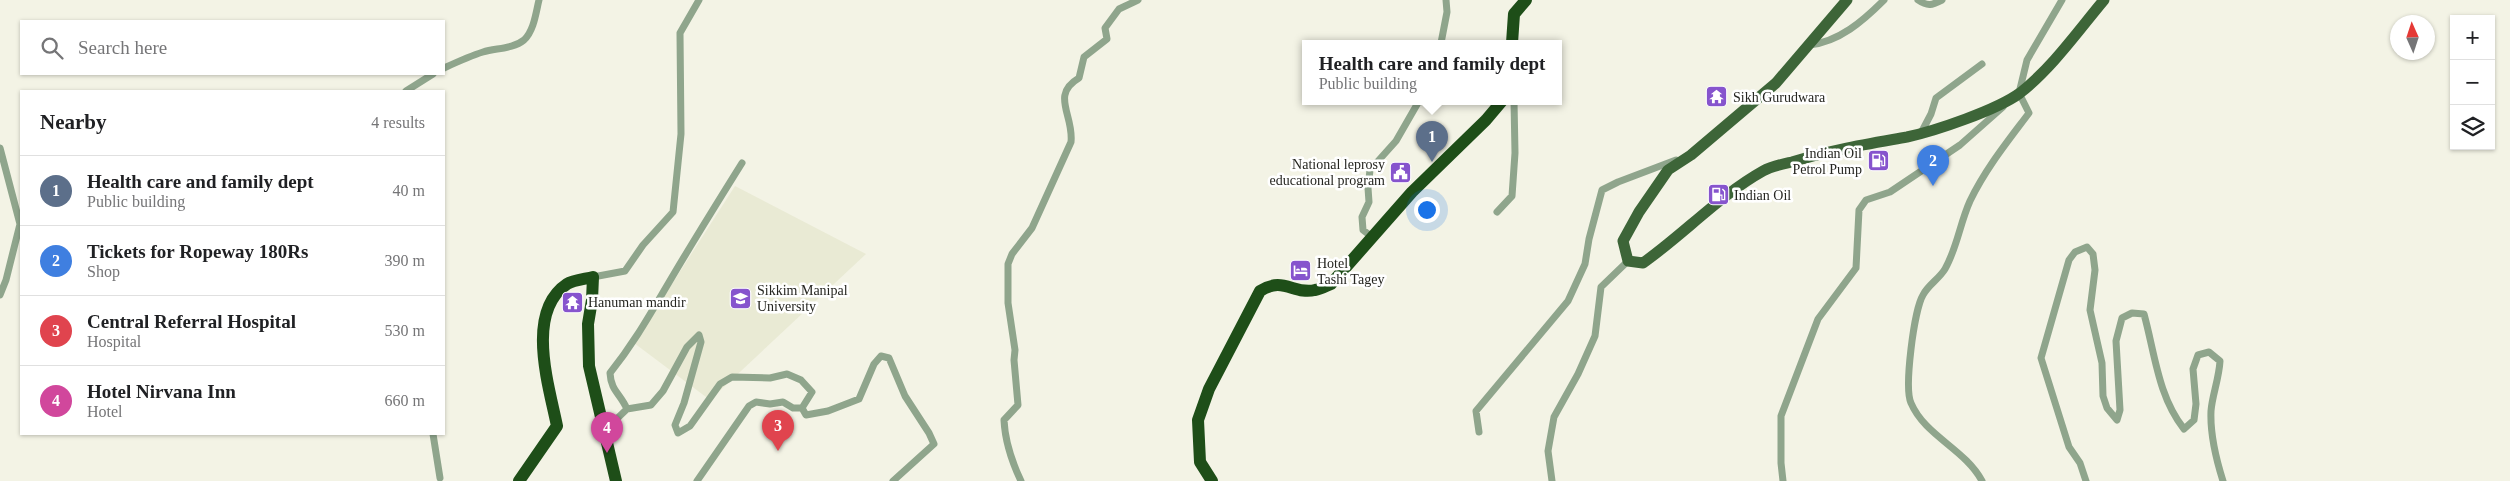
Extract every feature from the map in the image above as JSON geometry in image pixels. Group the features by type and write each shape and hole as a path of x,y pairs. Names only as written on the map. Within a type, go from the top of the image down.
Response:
{"highway":[{"path":"1512,40 1514,14 1526,0"},
{"path":"1212,481 1200,462 1198,420 1209,389 1260,291 1270,285 1286,285 1314,291 1331,284 1412,192 1486,120 1499,105"},
{"path":"519,481 558,426 542,344 543,321 550,301 567,284 592,277 592,300 588,324 589,366 616,481"}],"main road":[{"path":"1846,0 1776,83 1691,155 1668,170 1639,212 1623,241 1628,261 1643,263 1668,245 1701,215 1764,170 1810,156 1921,133 1973,116 2019,93 2054,58 2104,0"}],"street":[{"path":"445,68 468,57 507,48 525,40 535,20 539,0"},
{"path":"592,277 625,271 643,245 673,212 681,134 680,34 699,0"},
{"path":"1021,481 1013,465 1005,436 1004,420 1018,405 1014,360 1015,350 1008,303 1008,264 1012,254 1032,228 1055,182 1071,142 1072,130 1063,97 1068,84 1079,78 1084,57 1106,39 1105,28 1119,9 1138,0"},
{"path":"1442,40 1447,12 1446,0"},
{"path":"1809,46 1824,44 1862,22 1884,0"},
{"path":"1918,0 1926,5 1933,5 1942,0"},
{"path":"1783,481 1781,416 1818,319 1856,268 1858,210 1866,200 1890,192 1960,145 2019,93 2028,60 2062,0"},
{"path":"1921,133 1931,114 1936,98 1982,64"},
{"path":"408,90 431,75"},
{"path":"1982,481 1963,455 1919,418 1910,402 1914,319 1923,295 1944,270 1970,203 1986,172 2029,112 2019,93"},
{"path":"1372,237 1363,230 1362,218 1369,202 1370,170 1396,141 1417,105"},
{"path":"1497,212 1512,196 1515,153 1514,105"},
{"path":"0,148 20,224 0,296"},
{"path":"1479,432 1476,411 1568,301 1585,264 1588,239 1602,190 1618,182 1691,155"},
{"path":"627,408 623,399 611,386 610,373 634,343 656,309 667,285 742,163"},
{"path":"2086,481 2080,463 2069,447 2041,358 2068,260 2076,252 2088,247 2093,254 2095,270 2090,310 2102,363 2104,396 2107,408 2118,420 2120,410 2116,342 2122,318 2132,313 2144,314 2168,406 2184,429 2194,420 2196,404 2193,369 2198,355 2209,352 2220,361 2219,382 2211,410 2216,461 2223,481"},
{"path":"1552,481 1548,451 1554,417 1578,374 1594,336 1601,287 1628,261"},
{"path":"604,431 627,408 651,404 663,391 686,347 698,335 701,342 684,403 675,425 678,433 690,426 720,384 732,377 770,378 787,374 801,380 812,392 802,408"},
{"path":"802,408 806,415 828,411 859,399 874,364 881,356 889,358 905,396 934,444 893,481"},
{"path":"697,481 749,406 756,402 770,404 783,402 793,408 802,408"},
{"path":"433,435 440,478"}],"shaded area":[{"name":"Sikkim Manipal University","path":"735,186 866,254 710,400 634,343"}],"place":[{"name":"Sikh Gurudwara","path":"1717,97"},
{"name":"Indian Oil Petrol Pump","path":"1878,161"},
{"name":"Health care and family dept","path":"1432,162"},
{"name":"National leprosy educational program","path":"1401,172"},
{"name":"Tickets for Ropeway 180Rs","path":"1933,186"},
{"name":"Indian Oil","path":"1718,195"},
{"name":"Hotel Tashi Tagey","path":"1301,271"},
{"name":"Sikkim Manipal University","path":"741,298"},
{"name":"Hanuman mandir","path":"572,302"},
{"name":"Central Referral Hospital","path":"778,451"},
{"name":"Hotel Nirvana Inn","path":"607,453"}]}
